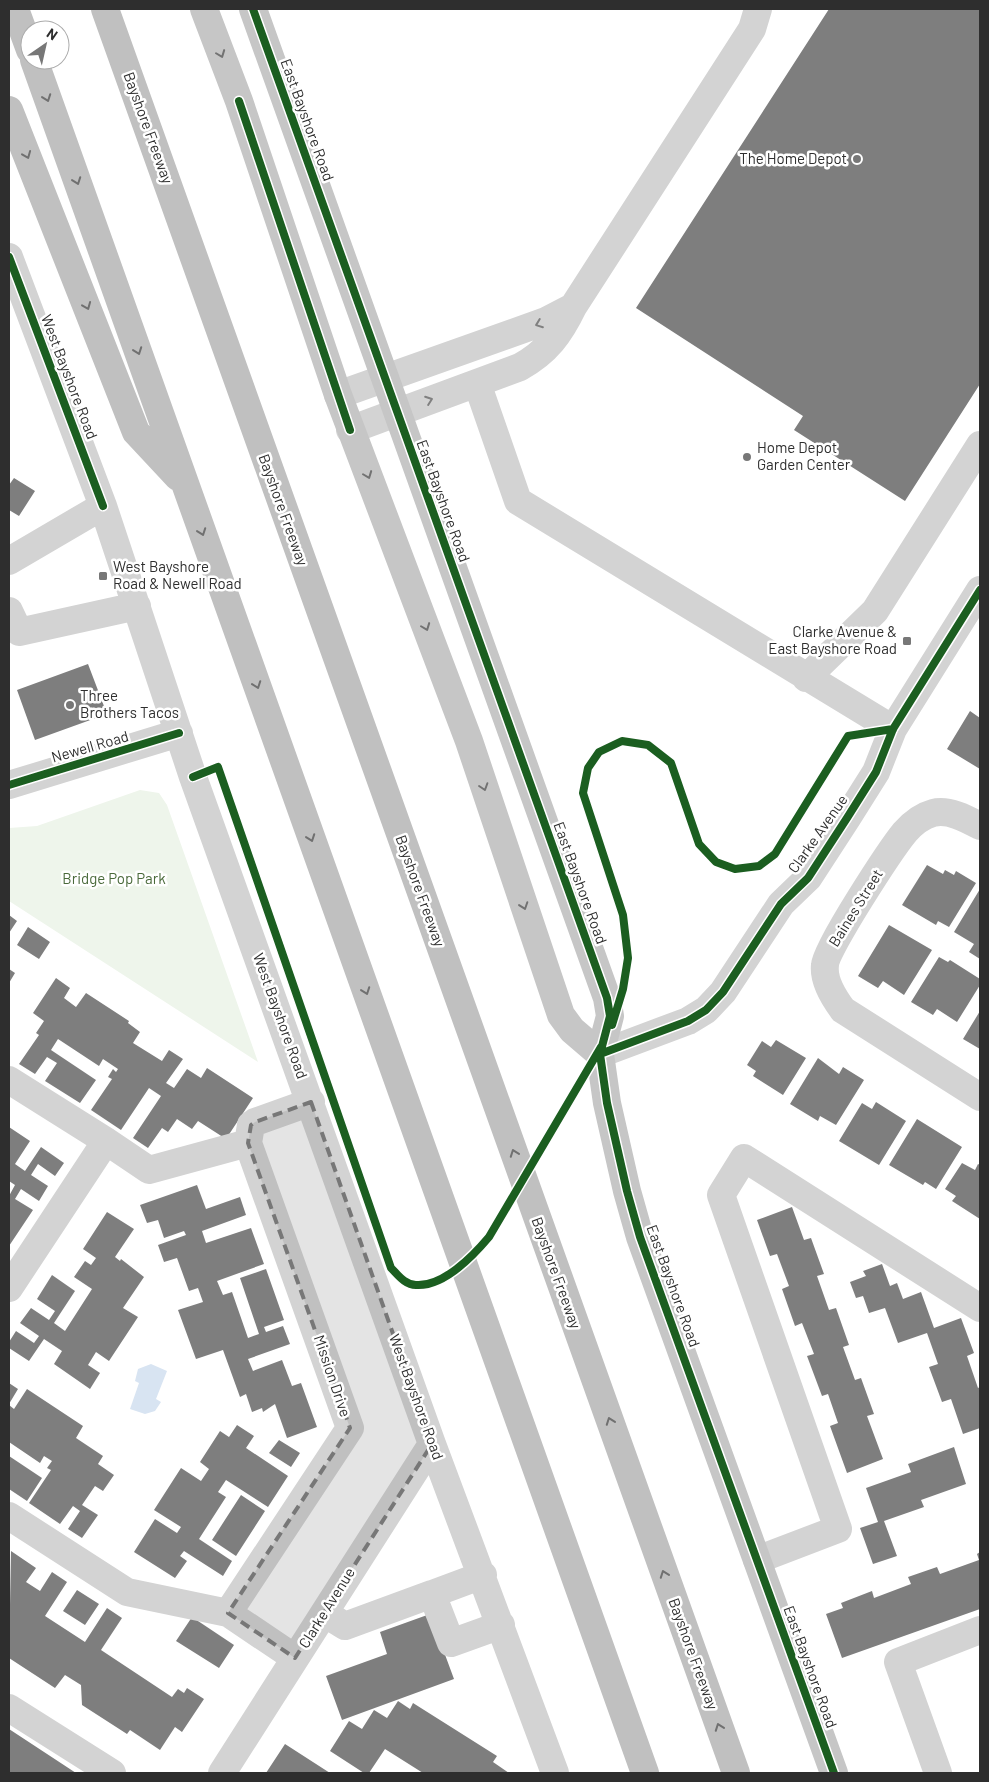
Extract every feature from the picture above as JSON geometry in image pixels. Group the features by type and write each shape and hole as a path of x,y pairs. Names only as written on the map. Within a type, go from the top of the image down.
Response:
{"highway":[{"path":"15,9 20,23"},
{"name":"Bayshore Freeway","path":"105,9 736,1773"},
{"path":"38,70 645,1773"},
{"path":"9,110 136,432 186,486"}],"main road":[{"path":"204,9 239,101 350,430 469,740 560,1015 572,1030 600,1054"},
{"name":"East Bayshore Road","path":"253,9 607,998 610,1016 600,1054 616,1149 640,1237 834,1773"}],"street":[{"path":"350,430 520,367 536,358 552,344 573,307 752,29 758,9"},
{"name":"West Bayshore Road","path":"9,257 103,506 179,733 432,1444 483,1575 555,1773"},
{"path":"338,395 546,321 573,307"},
{"path":"477,383 518,501 806,678 893,729"},
{"path":"806,678 875,611 980,444"},
{"path":"9,561 103,506"},
{"name":"Clarke Avenue","path":"600,1054 688,1021 706,1010 723,992 782,904 808,878 848,818 876,772 893,729 980,590"},
{"path":"9,611 19,632 137,606"},
{"name":"Newell Road","path":"9,785 179,733"},
{"name":"Baines Street","path":"980,826 954,814 936,812 920,818 906,831 831,947 825,965 834,998 843,1010 980,1097"},
{"path":"9,1080 149,1170 248,1143 251,1125 255,1122 311,1102"},
{"path":"9,1288 106,1141"},
{"name":"Mission Drive","path":"228,1613 350,1428 248,1143"},
{"path":"757,1560 838,1529 722,1195 744,1158 980,1308"},
{"name":"Clarke Avenue","path":"222,1773 432,1444"},
{"path":"9,1516 127,1592 228,1613 295,1658"},
{"path":"324,1613 344,1626 483,1575"},
{"path":"432,1594 451,1643 501,1625"},
{"path":"938,1773 898,1662 980,1630"},
{"path":"9,1708 112,1773"}],"highlighted area":[{"path":"311,1102 432,1444 295,1658 228,1613 350,1428 248,1143 251,1125 255,1122"}],"green space":[{"name":"Bridge Pop Park","path":"140,790 159,793 167,805 258,1062 9,901 9,828 37,826"}],"water":[{"path":"151,1364 167,1371 156,1399 161,1402 155,1411 145,1414 130,1409 139,1383 135,1381 138,1369"}],"building":[{"name":"The Home Depot","path":"829,9 980,9 980,384 905,501 794,430 803,416 636,308"},
{"path":"14,478 35,491 19,516 9,510 9,485"},
{"path":"88,664 107,714 35,740 17,690"},
{"path":"970,711 980,718 980,769 947,749"},
{"path":"927,865 943,874 945,870 954,875 956,871 976,883 949,927 938,921 936,925 902,905"},
{"path":"980,889 980,959 969,952 974,944 954,932"},
{"path":"9,915 17,921 9,933"},
{"path":"889,925 932,950 904,995 883,981 878,988 858,976"},
{"path":"28,927 50,942 39,959 17,945"},
{"path":"939,957 948,962 950,960 980,979 980,985 957,1022 937,1009 933,1015 911,1002"},
{"path":"9,969 15,973 9,983"},
{"path":"56,978 70,988 64,998 76,1007 86,993 129,1021 128,1023 140,1032 133,1043 162,1061 169,1050 183,1059 166,1083 174,1088 187,1069 201,1078 207,1068 253,1098 226,1139 198,1121 192,1129 177,1119 168,1132 162,1128 148,1148 133,1138 161,1096 149,1088 121,1130 91,1110 112,1079 108,1077 113,1069 116,1072 118,1069 103,1059 99,1066 58,1039 51,1050 96,1080 80,1103 45,1081 57,1063 47,1057 35,1074 19,1064 39,1035 36,1033 44,1021 33,1013"},
{"path":"980,1011 980,1049 963,1039"},
{"path":"776,1040 806,1058 783,1095 753,1076 756,1071 747,1065 762,1041 771,1047"},
{"path":"818,1058 839,1074 843,1067 864,1080 836,1125 820,1116 818,1121 790,1104"},
{"path":"876,1102 906,1121 879,1165 839,1141 862,1103 872,1109"},
{"path":"917,1119 962,1147 936,1189 925,1182 923,1185 889,1165"},
{"path":"9,1127 30,1141 15,1164 25,1171 41,1147 64,1163 55,1176 38,1164 31,1175 48,1186 39,1201 21,1189 15,1199 33,1210 9,1246 9,1196 15,1185 9,1181"},
{"path":"962,1163 975,1170 978,1164 980,1165 980,1219 952,1201 956,1196 945,1189"},
{"path":"197,1185 206,1209 240,1197 246,1215 202,1231 206,1243 251,1228 264,1264 217,1281 223,1295 232,1292 248,1338 259,1334 240,1278 266,1269 284,1320 264,1327 266,1332 283,1326 290,1344 248,1359 253,1371 282,1360 292,1386 301,1383 317,1427 287,1438 275,1404 263,1412 262,1408 252,1412 246,1394 240,1397 223,1350 196,1359 178,1310 203,1302 198,1288 189,1291 177,1258 164,1262 158,1245 186,1235 184,1231 164,1238 158,1220 147,1223 140,1205"},
{"path":"792,1207 804,1240 811,1238 824,1274 817,1276 829,1310 836,1308 849,1345 843,1347 855,1380 861,1378 874,1414 867,1416 883,1459 847,1473 830,1426 838,1423 828,1394 822,1396 807,1356 814,1354 802,1323 795,1326 782,1289 789,1286 777,1254 770,1256 757,1220"},
{"path":"107,1212 134,1229 115,1257 120,1261 121,1259 144,1277 123,1308 138,1317 109,1361 96,1352 88,1365 100,1373 90,1389 54,1364 62,1351 44,1339 29,1361 9,1348 9,1342 16,1331 34,1343 39,1336 20,1323 31,1308 49,1320 55,1311 37,1299 52,1275 75,1291 54,1323 65,1331 92,1289 74,1277 85,1261 91,1265 96,1258 83,1249"},
{"path":"882,1264 890,1286 897,1283 903,1299 921,1292 934,1328 961,1318 974,1353 967,1356 978,1388 980,1387 980,1428 963,1434 951,1399 942,1402 929,1367 938,1364 927,1333 898,1343 885,1308 869,1313 863,1296 856,1298 850,1282 866,1276 863,1271"},
{"path":"9,1383 18,1389 9,1404"},
{"path":"27,1389 83,1426 76,1438 103,1456 98,1464 114,1475 103,1491 95,1486 82,1505 98,1515 82,1538 68,1529 80,1511 73,1506 60,1524 29,1503 51,1470 47,1468 52,1461 44,1456 40,1463 9,1442 9,1405 14,1409"},
{"path":"237,1425 254,1436 246,1448 288,1476 268,1507 226,1480 218,1492 226,1497 199,1539 232,1561 223,1576 184,1551 180,1556 187,1561 175,1578 134,1552 155,1519 177,1533 181,1527 154,1510 181,1468 201,1481 209,1469 200,1462 220,1431 229,1437"},
{"path":"279,1440 300,1453 291,1467 269,1453"},
{"path":"954,1447 966,1484 921,1500 924,1507 884,1521 897,1556 873,1564 860,1528 878,1522 866,1488 911,1472 908,1464"},
{"path":"9,1456 42,1478 27,1501 9,1489"},
{"path":"241,1495 265,1511 236,1556 212,1540"},
{"path":"11,1551 36,1568 26,1582 40,1591 52,1572 67,1582 45,1616 85,1642 107,1608 122,1618 101,1650 172,1697 178,1689 184,1693 187,1688 204,1699 182,1732 175,1727 160,1750 130,1730 127,1734 82,1705 81,1685 65,1675 55,1688 9,1658"},
{"path":"980,1552 980,1609 842,1658 826,1614 843,1608 841,1603 872,1591 874,1598 911,1584 908,1577 937,1567 940,1574 979,1560 977,1554"},
{"path":"77,1590 99,1604 85,1625 63,1611"},
{"path":"430,1614 454,1679 342,1720 326,1676 387,1654 380,1632"},
{"path":"192,1617 234,1645 219,1668 176,1641"},
{"path":"398,1701 410,1709 413,1703 497,1756 493,1762 509,1773 423,1773 385,1749 369,1773 364,1773 330,1751 349,1721 362,1729 374,1710 387,1718"},
{"path":"9,1729 76,1773 9,1773"},
{"path":"285,1744 330,1773 266,1773"}],"cycle path":[{"path":"253,9 607,998 610,1016 600,1054 607,1103 627,1191 640,1237 834,1773"},
{"path":"239,101 350,430"},
{"path":"9,257 103,506"},
{"path":"600,1054 688,1021 706,1010 723,992 781,904 808,878 847,818 876,772 893,729 980,590"},
{"path":"612,1025 623,989 628,958 623,915 583,793 588,768 599,752 622,741 648,745 671,763 699,844 716,862 735,869 759,866 775,854 848,736 893,729"},
{"path":"9,785 179,733"},
{"path":"193,777 218,767 391,1268 405,1281 412,1285 426,1284 447,1276 475,1253 489,1237 601,1047"}],"place":[{"name":"The Home Depot","path":"857,159"},
{"name":"Home Depot Garden Center","path":"747,457"},
{"name":"West Bayshore Road & Newell Road","path":"103,576"},
{"name":"Clarke Avenue & East Bayshore Road","path":"907,641"},
{"name":"Three Brothers Tacos","path":"70,705"}]}
